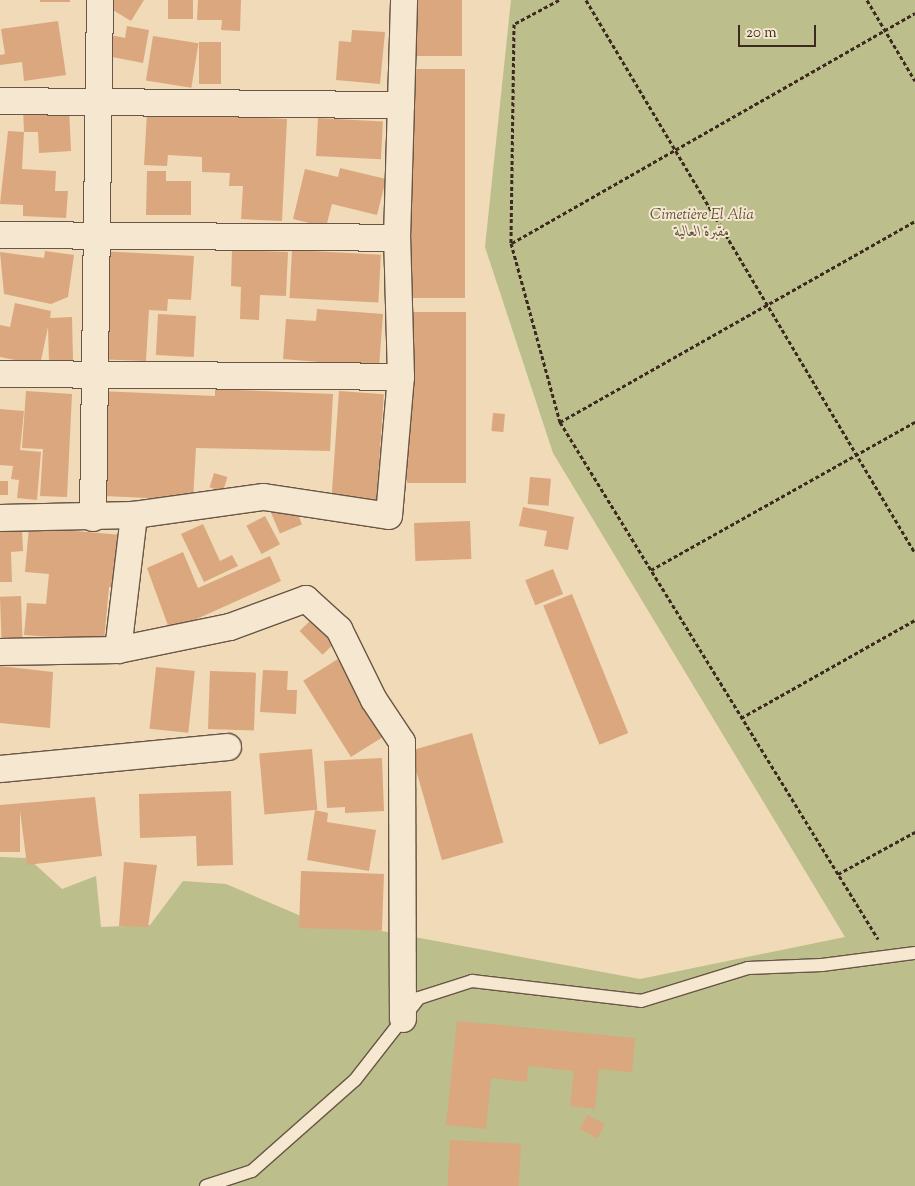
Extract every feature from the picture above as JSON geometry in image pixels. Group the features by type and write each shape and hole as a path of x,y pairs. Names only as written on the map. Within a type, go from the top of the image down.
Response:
{"street":[{"path":"93,518 99,236 98,101 100,0"},
{"path":"0,518 93,518 134,515 264,496 389,516 401,377 397,238 404,0"},
{"path":"0,100 400,105"},
{"path":"0,235 397,238"},
{"path":"0,374 401,377"},
{"path":"118,650 134,515"},
{"path":"0,652 118,650 230,626 306,599 339,629 374,700 402,742 404,1019"},
{"path":"0,769 228,747"}],"lane":[{"path":"206,1186 252,1171 355,1080 419,998 472,981 641,1001 748,968 915,953"}],"path":[{"path":"559,0 514,24 511,243 560,422 889,956"},
{"path":"586,0 765,306 915,552"},
{"path":"867,0 915,81"},
{"path":"511,243 915,13"},
{"path":"560,422 915,220"},
{"path":"651,570 915,422"},
{"path":"742,718 915,620"},
{"path":"838,874 915,832"}],"green space":[{"name":"Cimetière El Alia مقبرة العالية","path":"511,0 915,0 915,1186 0,1186 0,857 28,858 62,889 96,876 101,927 150,925 183,881 226,884 301,916 640,979 845,937 553,453 485,247"}],"building":[{"path":"40,0 70,0 70,2 40,2"},
{"path":"106,0 144,0 131,21 103,4"},
{"path":"168,0 193,0 193,19 168,19"},
{"path":"198,0 241,0 240,31 221,30 222,20 197,20"},
{"path":"411,0 462,0 462,56 411,56"},
{"path":"58,21 66,75 24,81 22,62 0,65 0,55 5,54 1,29"},
{"path":"127,26 149,30 143,63 97,54 101,33 125,38"},
{"path":"352,30 385,32 380,84 336,80 339,41 351,42"},
{"path":"153,36 198,43 191,88 146,80"},
{"path":"199,42 221,42 221,84 199,84"},
{"path":"405,69 465,69 465,298 405,298"},
{"path":"69,107 71,151 39,153 38,132 24,132 23,109"},
{"path":"147,113 287,119 282,221 241,219 243,186 229,186 230,173 202,172 202,157 168,155 167,166 144,165"},
{"path":"318,118 383,121 381,159 316,156"},
{"path":"8,131 24,132 22,169 56,171 55,191 68,191 66,218 23,216 23,205 0,204"},
{"path":"340,168 386,179 377,215 332,204 326,227 293,219 305,169 338,177"},
{"path":"147,171 166,171 166,181 191,181 191,215 146,215"},
{"path":"232,250 288,252 286,296 260,295 259,320 240,319 241,287 231,286"},
{"path":"292,250 381,255 378,303 289,298"},
{"path":"45,251 74,255 68,297 51,304 4,294 0,252 44,258"},
{"path":"100,251 194,256 191,300 168,299 167,311 149,310 146,361 94,359"},
{"path":"15,303 51,311 50,318 72,317 73,360 49,361 48,327 40,365 0,357 0,325 10,327"},
{"path":"317,309 383,314 379,367 283,359 286,319 316,321"},
{"path":"407,312 466,312 466,483 407,483"},
{"path":"158,314 196,316 194,357 156,355"},
{"path":"215,389 333,394 330,451 196,448 193,500 104,496 99,391 215,396"},
{"path":"26,391 72,394 67,497 40,496 43,449 22,448"},
{"path":"339,391 384,394 376,504 331,501"},
{"path":"0,409 24,411 20,450 41,452 37,500 17,498 19,480 11,479 13,466 0,465"},
{"path":"493,413 505,414 503,432 491,431"},
{"path":"214,473 227,477 223,491 210,487"},
{"path":"530,477 551,479 549,506 528,504"},
{"path":"0,481 8,481 8,495 0,495"},
{"path":"293,503 302,524 280,534 271,512"},
{"path":"523,507 574,517 568,550 544,546 547,531 519,526"},
{"path":"265,516 280,544 261,554 246,526"},
{"path":"470,521 471,559 415,561 414,523"},
{"path":"203,524 220,561 232,555 238,566 204,582 181,534"},
{"path":"29,527 122,535 118,587 109,587 104,641 24,635 27,603 46,604 49,574 25,572"},
{"path":"22,530 23,551 11,552 12,582 0,582 0,531"},
{"path":"183,552 198,588 270,556 281,581 170,631 147,568"},
{"path":"553,569 563,594 535,605 525,580"},
{"path":"572,594 628,733 599,745 543,606"},
{"path":"21,596 23,644 2,645 0,597"},
{"path":"314,617 337,641 323,655 300,631"},
{"path":"338,659 386,735 351,757 303,681"},
{"path":"0,666 53,672 50,728 0,723"},
{"path":"156,667 195,671 188,733 150,729"},
{"path":"263,670 288,671 287,690 297,690 296,714 260,712"},
{"path":"210,671 256,673 254,731 208,729"},
{"path":"472,733 503,843 442,860 410,751"},
{"path":"312,749 317,810 265,814 259,754"},
{"path":"382,758 384,811 345,813 345,807 327,808 324,761"},
{"path":"231,791 233,865 197,866 196,836 140,838 139,794"},
{"path":"95,797 102,856 27,865 20,811 20,852 0,852 0,805"},
{"path":"315,810 328,813 327,822 376,830 369,871 307,860"},
{"path":"124,862 157,865 148,927 119,926"},
{"path":"301,871 384,874 382,931 299,928"},
{"path":"457,1021 635,1038 632,1072 599,1069 595,1109 570,1106 574,1071 528,1066 527,1082 491,1078 486,1129 446,1125"},
{"path":"587,1115 605,1124 598,1138 580,1129"},
{"path":"450,1140 521,1144 519,1186 448,1186"}]}
